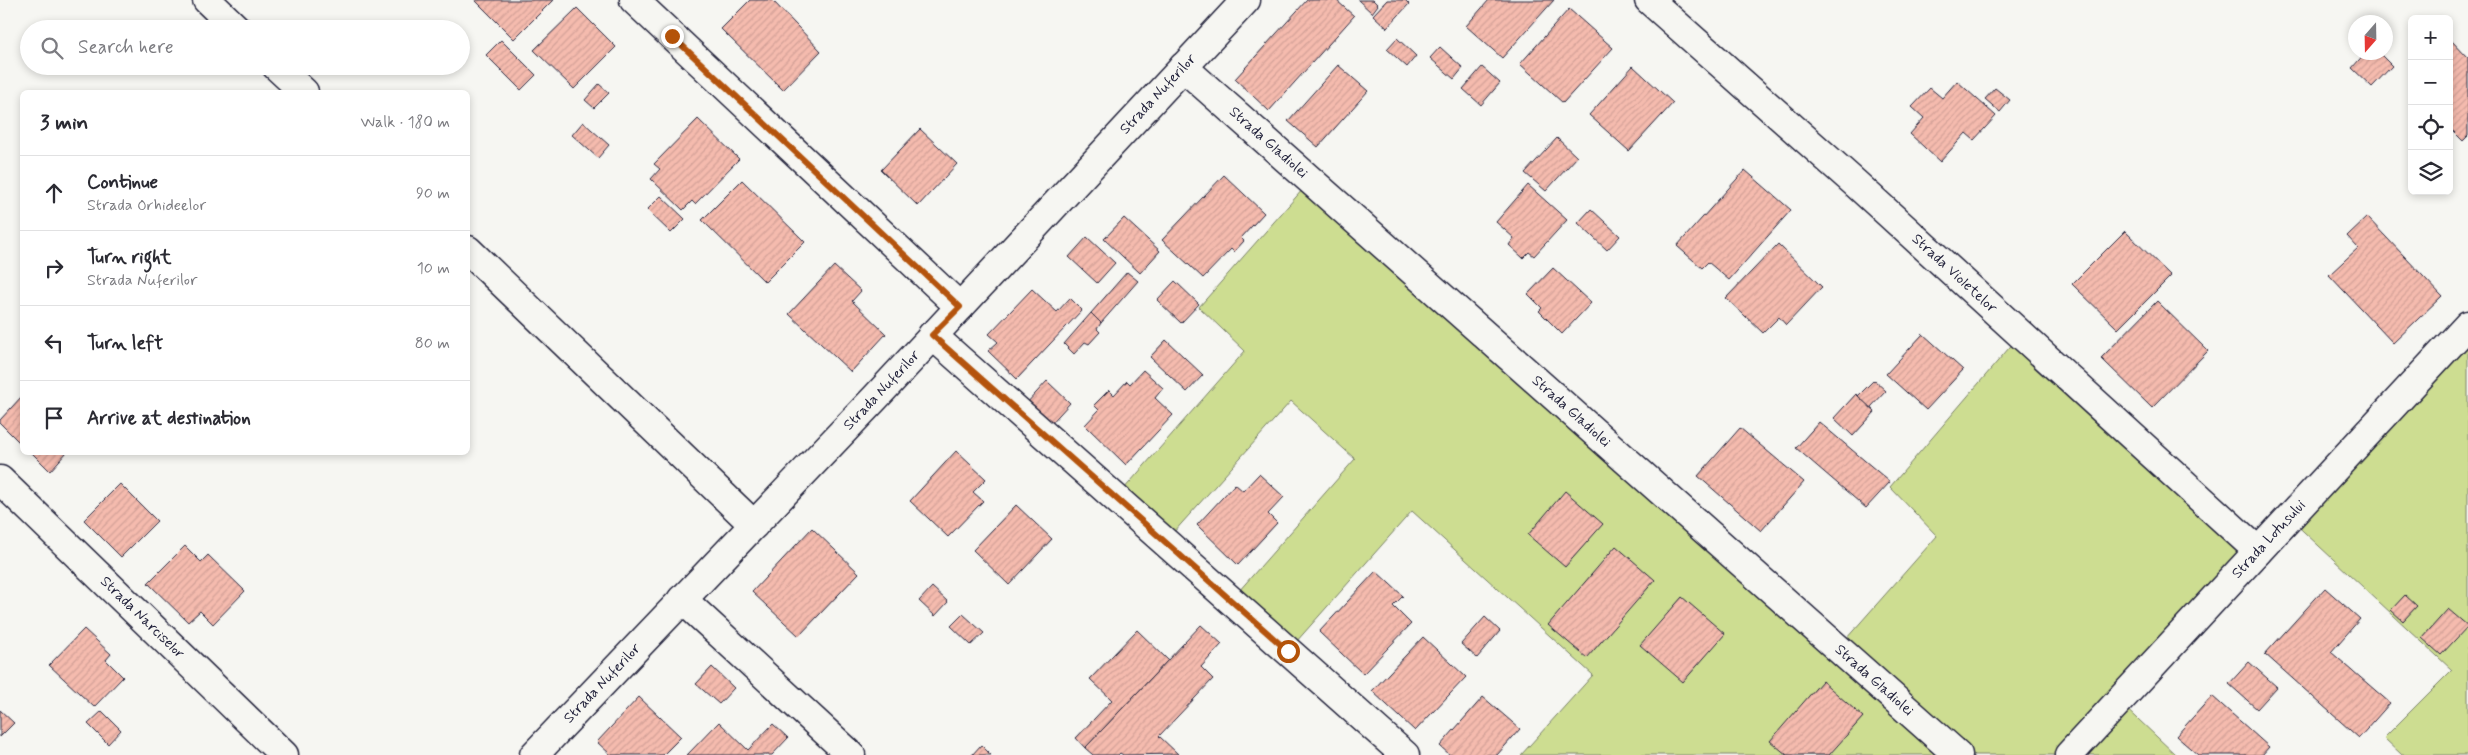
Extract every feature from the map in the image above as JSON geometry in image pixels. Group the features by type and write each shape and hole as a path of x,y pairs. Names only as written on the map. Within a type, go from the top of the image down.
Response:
{"street":[{"path":"207,0 228,20"},
{"path":"634,0 960,307"},
{"name":"Strada Nuferilor","path":"538,754 682,599 960,307 1246,0"},
{"name":"Strada Violetelor","path":"1648,0 1855,183 2258,551"},
{"name":"Strada Gladiolei","path":"1183,67 1958,755"},
{"path":"286,75 302,90"},
{"path":"470,252 754,524"},
{"name":"Strada Lotusului","path":"2069,755 2468,324"},
{"path":"932,335 1405,755"},
{"name":"Strada Narciselor","path":"0,480 284,755"},
{"path":"682,599 851,755"}],"green space":[{"path":"1311,180 1838,648 1937,536 1890,487 2021,334 2258,551 2119,701 2176,755 1521,755 1593,675 1412,511 1288,651 1231,600 1355,459 1291,401 1165,542 1116,498 1245,351 1199,307"},
{"path":"2468,325 2468,755 2402,755 2384,738 2452,670 2289,518"}],"building":[{"path":"475,0 553,0 514,39"},
{"path":"750,0 772,0 821,51 783,90 721,29"},
{"path":"1307,0 1336,0 1354,16 1269,111 1235,79"},
{"path":"1358,0 1373,0 1378,5 1372,13"},
{"path":"1387,0 1405,0 1409,4 1387,28 1373,15"},
{"path":"1489,0 1554,0 1502,58 1466,26"},
{"path":"577,8 616,47 574,89 534,50"},
{"path":"1569,9 1613,48 1563,103 1520,64"},
{"path":"1397,38 1416,56 1407,67 1387,49"},
{"path":"501,40 536,75 521,90 486,55"},
{"path":"2453,42 2468,58 2468,136 2463,141 2453,131"},
{"path":"1440,47 1463,68 1454,79 1430,58"},
{"path":"2359,60 2386,60 2392,66 2372,87 2352,68"},
{"path":"1338,65 1368,91 1318,147 1288,121"},
{"path":"1633,66 1673,103 1629,151 1589,115"},
{"path":"1482,67 1500,83 1481,105 1463,89"},
{"path":"1957,81 1996,116 1974,140 1966,133 1940,162 1910,134 1924,118 1912,107 1930,88 1942,98"},
{"path":"599,84 609,93 594,108 585,100"},
{"path":"1995,88 2010,100 2000,112 1985,99"},
{"path":"698,119 739,159 695,204 692,201 683,210 651,179 660,169 654,164"},
{"path":"583,122 609,145 598,158 572,135"},
{"path":"920,129 957,164 918,206 881,170"},
{"path":"1557,138 1577,157 1546,191 1525,173"},
{"path":"1745,170 1791,210 1729,280 1708,262 1702,268 1677,246"},
{"path":"1224,175 1264,213 1241,238 1244,241 1234,252 1231,249 1203,278 1162,240"},
{"path":"742,180 805,242 765,282 702,220"},
{"path":"1528,185 1567,220 1534,256 1529,252 1523,258 1509,245 1514,238 1496,222"},
{"path":"661,196 685,219 671,233 647,210"},
{"path":"1591,209 1620,236 1607,250 1578,223"},
{"path":"2367,217 2442,296 2393,343 2329,275 2358,248 2347,236"},
{"path":"1124,218 1160,251 1140,273 1104,239"},
{"path":"2125,231 2171,276 2118,329 2072,284"},
{"path":"1087,237 1115,263 1097,283 1069,257"},
{"path":"1778,244 1822,287 1786,325 1779,317 1763,333 1726,298"},
{"path":"834,266 861,291 852,301 886,334 851,372 789,314"},
{"path":"1553,268 1591,303 1562,334 1539,311 1542,308 1528,294"},
{"path":"1127,272 1138,281 1101,323 1091,313"},
{"path":"1175,281 1199,304 1181,323 1157,300"},
{"path":"1032,289 1057,312 1070,298 1082,310 1017,379 988,351 998,342 989,334"},
{"path":"2157,301 2208,351 2152,408 2101,358"},
{"path":"1091,313 1101,323 1097,329 1100,332 1089,344 1085,342 1074,354 1064,344"},
{"path":"1923,334 1963,370 1926,410 1886,374"},
{"path":"1166,340 1203,375 1187,392 1150,357"},
{"path":"1143,370 1163,388 1155,398 1173,415 1126,465 1085,425 1099,410 1094,405 1109,390 1114,395 1127,381 1130,384"},
{"path":"1874,380 1886,391 1870,408 1858,396"},
{"path":"1047,381 1070,403 1048,427 1025,405"},
{"path":"1856,394 1875,412 1853,436 1834,418"},
{"path":"20,398 20,443 0,423 0,420"},
{"path":"1819,422 1890,482 1866,508 1796,448"},
{"path":"1740,428 1804,482 1761,531 1698,476"},
{"path":"956,451 986,479 973,492 983,501 948,537 910,501"},
{"path":"34,455 64,455 50,471"},
{"path":"1259,474 1284,497 1268,514 1277,523 1238,565 1197,525 1235,484 1243,491"},
{"path":"120,484 157,521 121,557 84,520"},
{"path":"1565,491 1603,524 1565,567 1528,535"},
{"path":"1016,505 1052,539 1009,585 973,550"},
{"path":"812,528 859,573 799,636 752,592"},
{"path":"185,546 201,562 208,555 245,591 213,624 200,611 188,622 148,583"},
{"path":"1616,546 1655,580 1587,658 1548,625"},
{"path":"1376,571 1403,596 1393,606 1411,624 1363,674 1319,632"},
{"path":"932,587 948,602 935,616 919,601"},
{"path":"2325,588 2360,619 2331,652 2390,703 2359,738 2265,654"},
{"path":"2405,595 2417,606 2403,621 2391,610"},
{"path":"1682,597 1725,634 1683,682 1640,645"},
{"path":"2448,609 2468,626 2441,655 2422,638"},
{"path":"963,614 984,633 971,645 951,626"},
{"path":"1485,617 1500,631 1477,658 1461,644"},
{"path":"1201,625 1222,644 1201,667 1213,679 1159,736 1178,754 1123,755 1120,753 1118,755 1093,755 1085,748"},
{"path":"84,629 111,654 106,660 123,677 94,707 49,665"},
{"path":"1137,630 1168,660 1085,748 1076,738 1112,700 1090,679"},
{"path":"1423,637 1466,677 1415,731 1372,691"},
{"path":"2249,662 2277,687 2257,709 2229,684"},
{"path":"712,667 734,688 719,704 696,684"},
{"path":"1822,681 1863,717 1829,755 1787,755 1770,741"},
{"path":"2212,696 2269,747 2262,755 2198,755 2176,736"},
{"path":"639,697 681,737 663,755 611,755 597,742"},
{"path":"1483,697 1520,729 1497,755 1450,755 1440,746"},
{"path":"0,710 14,723 0,737"},
{"path":"102,711 121,730 108,744 88,724"},
{"path":"719,722 748,750 773,724 788,738 772,755 687,755"},
{"path":"981,745 991,755 972,755"}],"route":[{"path":"672,36 960,307 932,335 1288,651"}]}
